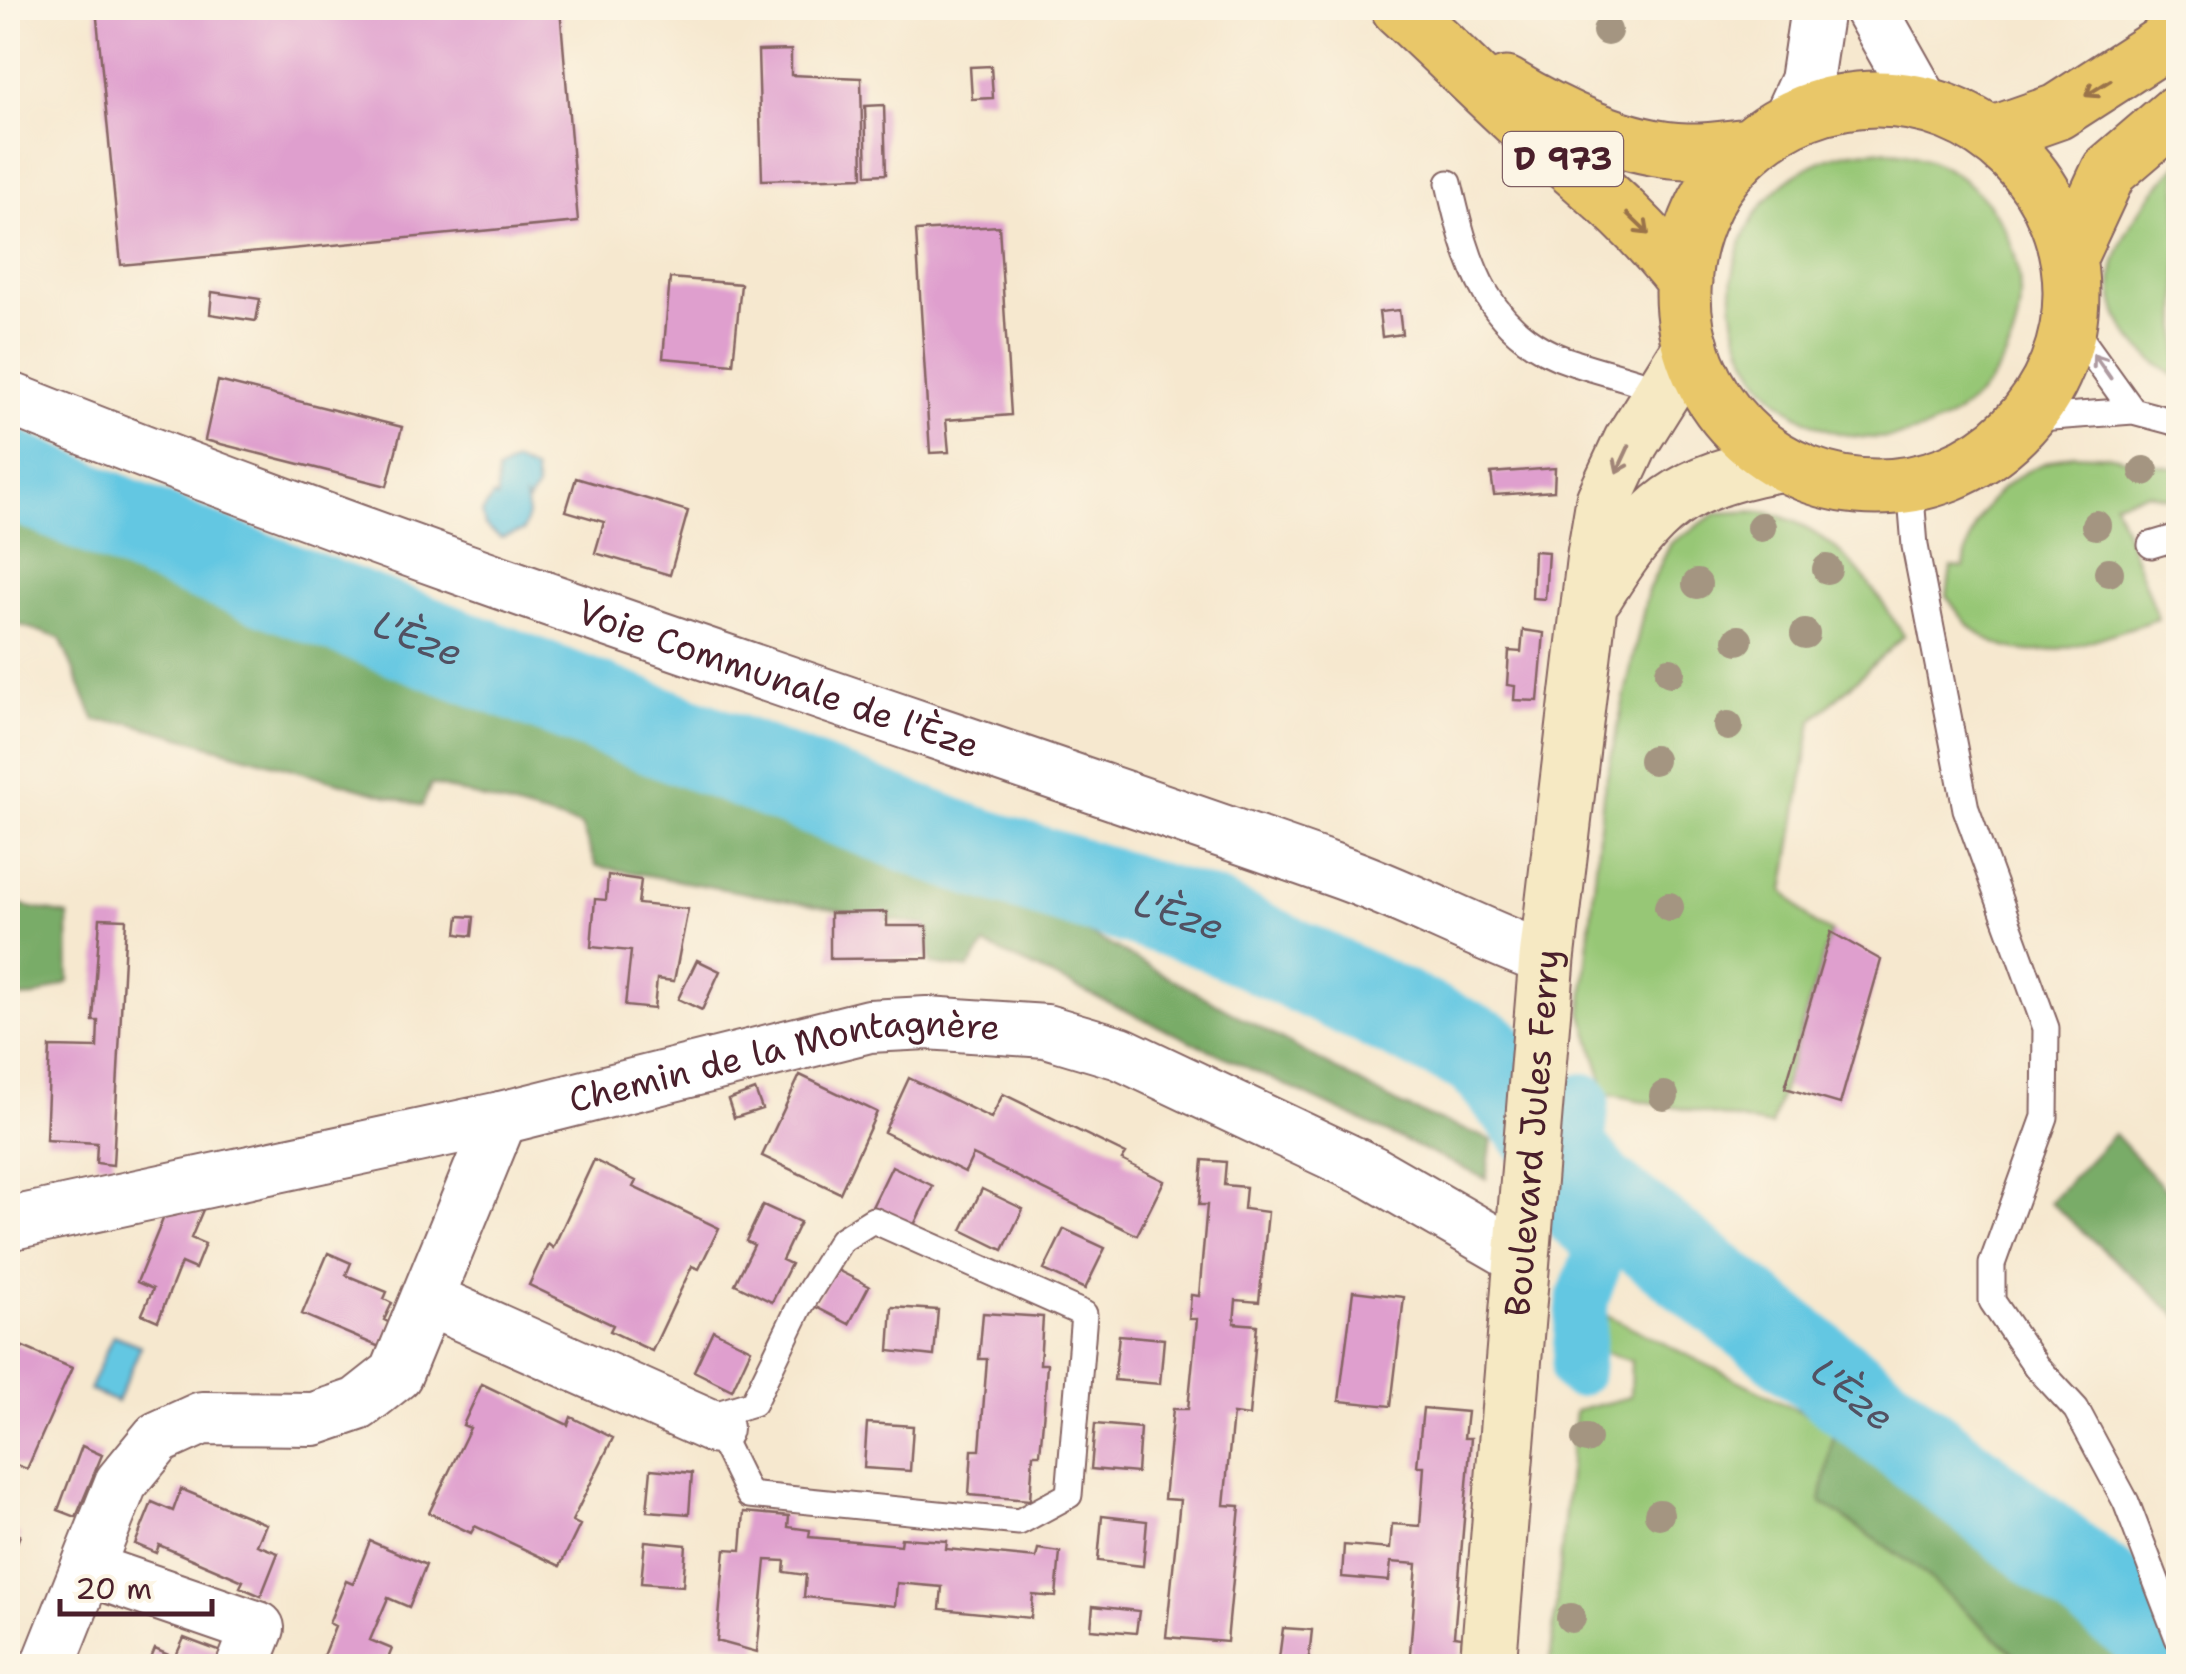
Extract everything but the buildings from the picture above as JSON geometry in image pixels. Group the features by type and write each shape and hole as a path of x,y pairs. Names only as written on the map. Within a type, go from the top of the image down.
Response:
{"main road":[{"name":"D 973","path":"1418,24 1533,101 1642,145 1686,151 1769,133"},
{"name":"D 973","path":"1418,24 1521,123 1617,204 1654,240 1684,281"},
{"path":"1991,135 2057,112 2178,34"},
{"path":"1854,99 1924,104 1948,111 1991,135 2019,160 2041,189 2069,258 2069,322 2046,390 2025,419 1979,459 1951,473 1910,484 1874,488 1835,482 1783,463 1726,414 1705,382 1678,369 1690,244 1703,207 1769,133 1854,99"},
{"path":"2069,258 2109,171 2178,112"},
{"name":"Boulevard Jules Ferry","path":"1488,1666 1547,959 1604,500 1631,442 1678,369"},
{"name":"Boulevard Jules Ferry","path":"1592,600 1633,536 1676,496 1736,472 1783,463"}],"street":[{"path":"1769,133 1806,81 1816,8"},
{"path":"1870,8 1924,104"},
{"name":"Voie Communale de l'Èze","path":"8,398 198,474 708,657 1340,872 1547,959"},
{"name":"Chemin de la Montagnère","path":"8,1224 501,1118 869,1026 927,1022 1046,1031 1120,1054 1524,1245"},
{"path":"48,1666 121,1483 158,1438 202,1418 314,1419 358,1404 396,1374 501,1118"},
{"path":"429,1300 706,1424"},
{"path":"87,1569 258,1628 242,1666"}],"lane":[{"path":"1449,184 1466,260 1491,306 1531,340 1571,362 1618,373 1678,369"},
{"path":"2069,322 2133,412"},
{"path":"2025,419 2133,412 2178,423"},
{"path":"1910,484 1915,546 1966,808 2046,1028 2045,1117 1992,1264 1992,1301 2036,1366 2076,1409 2126,1502 2178,1638"},
{"path":"2151,546 2178,537"},
{"path":"873,1220 1084,1314 1069,1495 1019,1522 749,1494 706,1424 753,1403 799,1308 841,1240 873,1220"}],"green space":[{"path":"1876,150 1904,152 1931,161 1978,192 2009,239 2018,266 2018,322 2009,349 1978,396 1931,427 1904,436 1876,438 1848,436 1821,427 1774,396 1743,349 1734,322 1732,294 1734,266 1743,239 1774,192 1821,161 1848,152"},
{"path":"2178,164 2178,378 2145,353 2124,328 2114,302 2113,275 2120,247 2134,220"},
{"path":"2074,454 2112,456 2178,469 2172,499 2148,493 2114,502 2158,619 2069,647 2042,651 2016,650 1991,642 1968,624 1947,596 1951,567 1964,568 1976,524 1999,492 2032,469"},
{"path":"8,492 967,866 1402,1106 1492,1140 1486,1179 985,945 968,969 931,964 927,926 596,866 581,826 431,784 422,806 131,723 95,721 60,638 8,621"},
{"path":"1717,513 1765,513 1794,521 1814,532 1865,579 1904,636 1812,721 1784,891 1814,924 1831,932 1771,1126 1602,1093 1602,1077 1582,1011 1603,794 1648,590 1671,543"},
{"path":"8,903 68,915 69,982 35,997 15,998 17,971 8,957"},
{"path":"2114,1134 2178,1203 2178,1317 2050,1202"},
{"path":"1607,1315 1834,1428 1822,1502 1916,1567 2028,1666 1550,1666 1575,1411 1630,1397 1631,1361 1601,1351"},
{"path":"1834,1428 2138,1666 2028,1666 1916,1567 1821,1502"}],"water":[{"path":"515,462 534,471 537,488 528,502 525,499 528,515 523,531 501,538 485,526 482,513 493,496 497,499 497,472"},
{"path":"113,1335 141,1346 117,1402 89,1390"}],"waterway":[{"name":"L'Èze","path":"8,473 195,553 964,848 1209,924 1483,1054 1595,1192 2178,1650"},
{"path":"1577,1371 1583,1298 1602,1246 1572,1221 1584,1099"}]}
